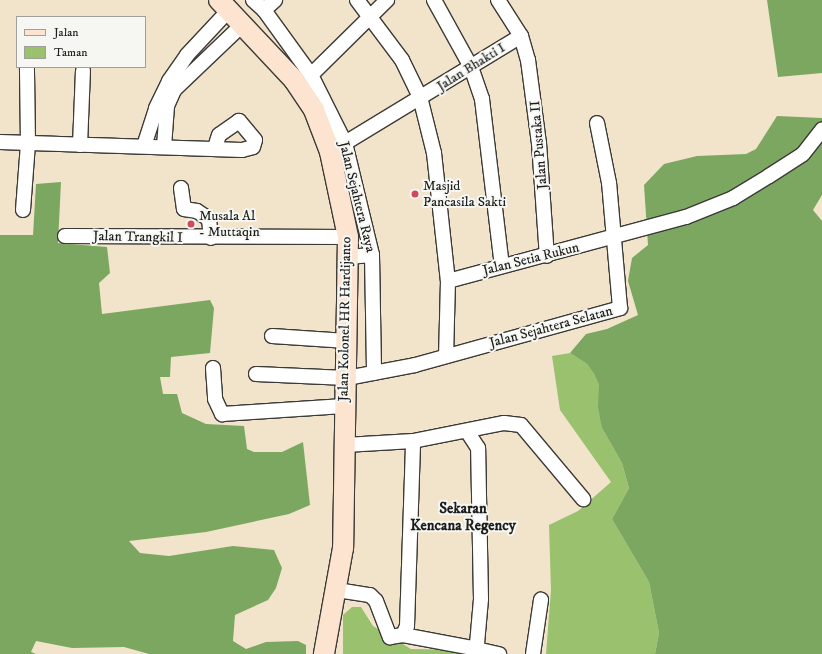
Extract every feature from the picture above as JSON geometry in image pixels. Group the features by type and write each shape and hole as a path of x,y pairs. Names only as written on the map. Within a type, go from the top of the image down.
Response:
{"main road":[{"name":"Jalan Kolonel HR Hardijanto","path":"230,12 320,106 348,247 347,378 344,406 345,445 343,548 337,590 324,654"}],"street":[{"name":"Jalan Sejahtera Raya","path":"253,0 264,10 311,75 320,106 345,143 372,255 374,373"},
{"path":"264,10 275,0"},
{"name":"Jalan Bhakti I","path":"357,0 402,60 420,98"},
{"path":"311,75 387,0"},
{"path":"434,0 471,67 482,99 502,266"},
{"name":"Jalan Pustaka II","path":"498,0 521,36 533,87 547,256"},
{"path":"144,146 187,56 230,12"},
{"path":"164,147 161,108 230,12"},
{"name":"Jalan Bhakti I","path":"345,143 521,36"},
{"path":"23,210 28,143 27,68"},
{"path":"80,145 83,71"},
{"path":"420,98 434,153 448,281 446,356"},
{"name":"Jalan Sejahtera Selatan","path":"256,374 347,378 446,356 620,308 609,183 597,123"},
{"name":"Jalan Setia Rukun","path":"448,281 502,266 547,256 686,217 733,198 803,154 822,130"},
{"path":"0,142 215,147"},
{"name":"Jalan Trangkil I","path":"181,188 184,209 197,211 209,219 212,238"},
{"name":"Jalan Trangkil I","path":"66,236 212,238 348,247 372,255"},
{"path":"272,336 347,341"},
{"path":"213,368 215,400 222,414 344,406"},
{"path":"345,445 413,441 504,423 521,425 583,499"},
{"path":"467,430 478,448 481,599 477,644 472,648"},
{"path":"403,635 407,626 413,441"},
{"path":"337,590 370,595 376,601 390,637 403,635 499,654"},
{"path":"533,654 541,600"}],"green space":[{"path":"767,0 822,0 822,73 778,77"},
{"path":"777,116 822,118 822,195 813,210 822,221 822,654 655,654 659,633 649,582 612,519 629,488 622,463 602,428 598,407 599,385 594,374 587,364 570,353 586,334 607,329 638,315 628,281 632,258 648,245 644,185 664,164 697,156 746,154 756,149"},
{"path":"61,182 58,243 107,247 110,273 99,283 102,314 210,300 214,308 210,353 171,357 170,377 160,377 163,394 177,394 182,413 206,424 244,426 247,449 254,452 282,452 303,442 310,505 289,514 206,532 129,541 140,553 169,556 233,546 274,550 282,568 276,588 268,600 235,615 233,641 246,649 266,642 298,641 306,645 306,654 149,654 124,647 72,648 36,641 31,652 36,654 0,654 0,235 33,235 36,184"},
{"path":"570,353 587,364 594,374 599,385 602,428 622,463 629,488 612,519 649,582 659,633 655,654 546,654 551,590 549,525 578,511 611,482 560,410 552,356"},
{"path":"352,607 361,607 373,626 411,649 479,650 494,654 343,654 343,615"}],"place":[{"name":"Masjid Pancasila Sakti","path":"415,194"},
{"name":"Musala Al - Muttaqin","path":"191,224"}],"district":[{"name":"Sekaran Kencana Regency","path":"463,516"}]}
